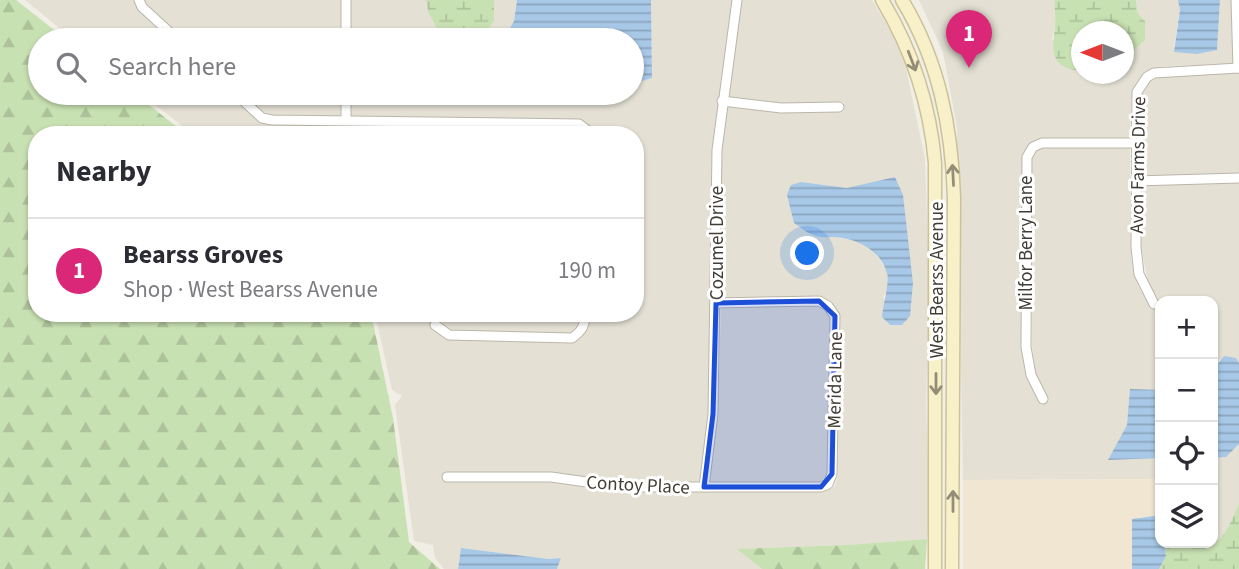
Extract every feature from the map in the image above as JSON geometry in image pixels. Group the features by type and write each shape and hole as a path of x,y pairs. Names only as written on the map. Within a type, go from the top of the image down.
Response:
{"main road":[{"name":"West Bearss Avenue","path":"882,0 904,40 918,77 929,117 935,163 935,569"},
{"name":"West Bearss Avenue","path":"902,0 934,69 946,110 953,162 952,569"}],"street":[{"path":"139,0 142,7 165,28"},
{"path":"346,0 346,28"},
{"name":"Cozumel Drive","path":"704,487 713,414 717,150 737,0"},
{"path":"1236,0 1238,68"},
{"name":"Avon Farms Drive","path":"1154,304 1143,284 1137,263 1136,92 1147,77 1166,71 1238,68"},
{"path":"722,101 781,108 839,107"},
{"path":"248,105 262,118 272,120 582,126"},
{"path":"346,105 346,120"},
{"name":"Milfor Berry Lane","path":"1043,399 1031,375 1027,346 1027,157 1033,147 1042,143 1135,143"},
{"path":"1135,181 1239,178"},
{"name":"Merida Lane","path":"716,303 819,301 828,306 835,316 832,474 828,484"},
{"path":"435,325 449,335 572,338 581,331 585,322"},
{"name":"Contoy Place","path":"447,477 551,477 622,487 821,487 828,484"}],"highlighted area":[{"path":"819,301 835,316 832,474 821,487 704,487 713,414 716,303"}],"shaded area":[{"path":"25,0 426,0 428,12 437,28 59,28"},
{"path":"494,0 517,0 514,21 510,28 489,28 494,21"},
{"path":"651,0 732,0 712,150 708,413 699,483 623,482 551,472 443,473 442,481 551,481 622,491 821,491 835,486 838,474 839,313 832,303 819,297 721,298 722,151 727,106 781,113 844,111 844,102 781,103 728,97 742,0 872,0 902,49 925,159 929,285 926,407 930,515 927,539 738,549 762,569 557,569 561,558 549,559 461,548 458,569 444,569 435,558 433,545 414,541 395,405 402,396 392,390 377,322 644,322 644,126 182,126 155,105 644,105 644,80 652,78","holes":["801,182 847,188 910,316 883,298 888,288 888,273 879,259 869,247 839,238"]},
{"path":"919,0 1055,0 1052,39 1071,62 1071,84 1134,84 1138,14 1136,0 1178,0 1180,10 1174,47 1217,50 1220,0 1231,0 1233,64 1151,69 1143,74 1132,90 1130,138 1042,138 1029,144 1022,156 1021,347 1026,377 1041,405 1049,400 1036,374 1032,346 1032,158 1037,150 1043,147 1130,147 1132,264 1138,286 1152,310 1155,308 1155,391 1131,393 1127,425 1109,459 1155,458 1155,479 963,480 957,127 943,52"},
{"path":"1239,73 1239,173 1140,176 1140,101 1150,80 1167,75"},
{"path":"1239,182 1239,363 1236,358 1220,359 1218,362 1218,296 1156,296 1148,282 1141,246 1140,185"},
{"path":"817,306 824,309 830,317 827,473 824,480 709,483 718,414 721,307"},
{"path":"1239,444 1239,503 1229,529 1218,542 1218,457 1226,456"},
{"path":"1155,479 1155,515 1139,517 1132,539 1132,569 963,569 963,480"}],"green space":[{"path":"0,0 16,0 52,28 28,28 28,105 149,105 176,126 28,126 28,322 373,322 393,418 409,542 440,569 0,569"},
{"path":"426,0 494,0 494,21 489,28 437,28 428,12"},
{"path":"1055,0 1136,0 1138,14 1145,21 1145,40 1134,50 1134,21 1071,21 1071,69 1064,67 1056,58 1053,45"},
{"path":"1239,503 1239,569 1159,569 1166,556 1165,548 1218,548 1218,541"},
{"path":"927,539 925,569 762,569 737,549 847,545"}],"water":[{"path":"517,0 651,0 652,78 644,80 644,28 510,28 514,21"},
{"path":"1178,0 1220,0 1217,50 1197,54 1174,52 1180,10"},
{"path":"895,177 903,195 913,283 910,316 902,325 890,325 882,317 888,277 884,265 874,252 852,240 818,237 804,230 794,223 787,195 791,185 801,182 847,188"},
{"path":"1224,356 1236,358 1239,363 1239,444 1226,457 1218,458 1218,422 1218,364"},
{"path":"1130,389 1155,390 1155,458 1108,460 1127,425"},
{"path":"1155,516 1155,548 1165,548 1166,556 1159,569 1132,569 1132,519"},
{"path":"461,548 549,559 561,558 557,569 458,569"}],"place":[{"name":"Bearss Groves","path":"969,68"}]}
